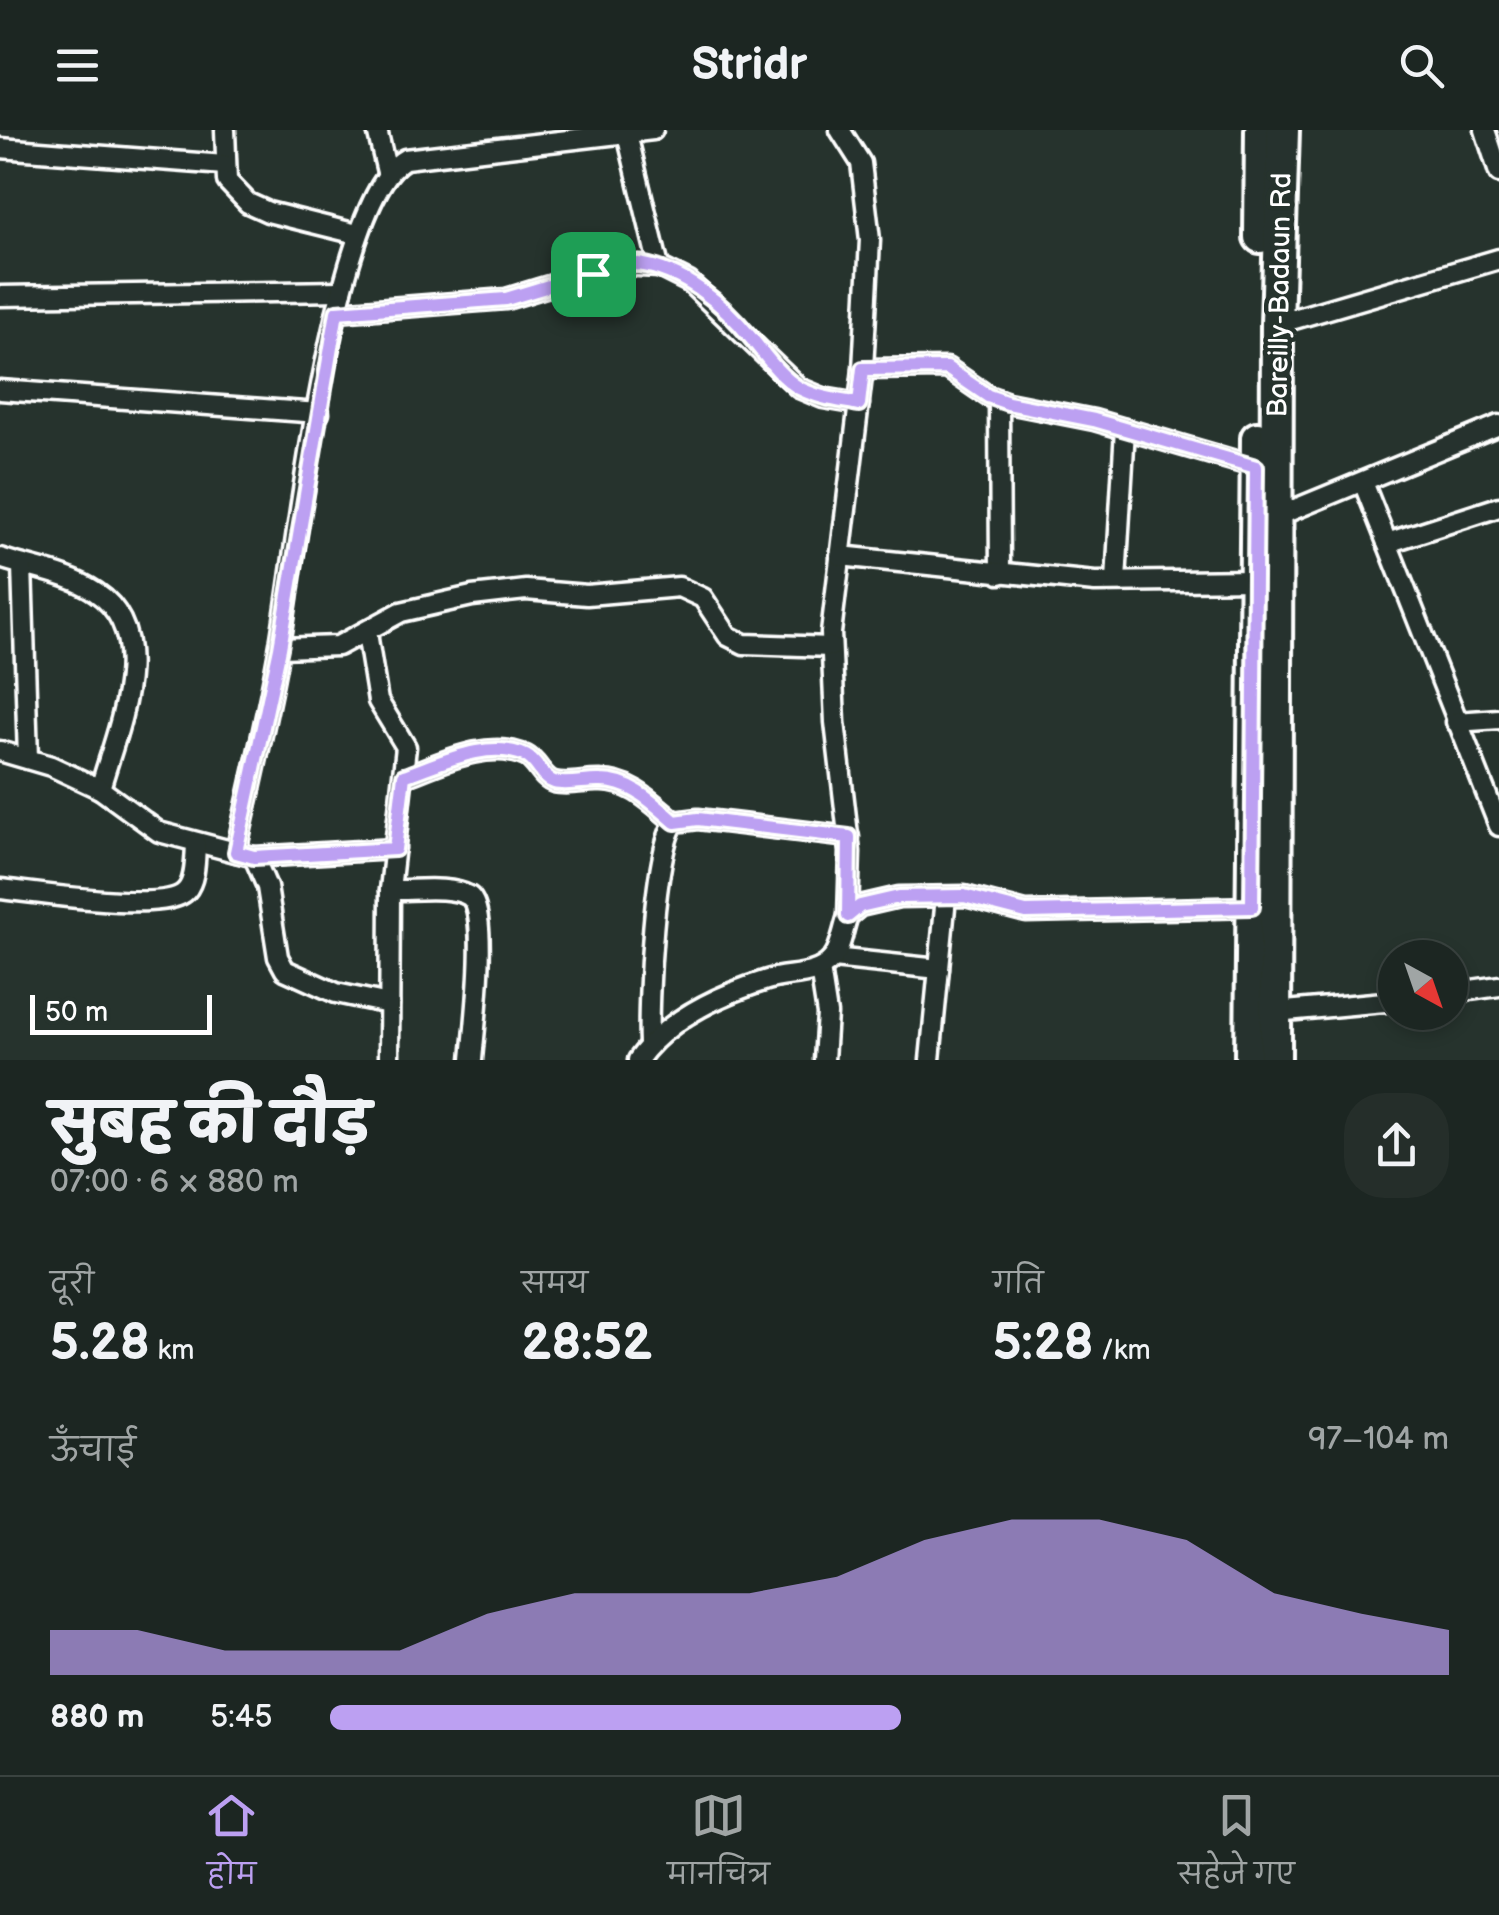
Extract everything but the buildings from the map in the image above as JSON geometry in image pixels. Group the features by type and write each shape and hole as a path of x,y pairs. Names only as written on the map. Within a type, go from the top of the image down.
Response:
{"main road":[{"path":"1251,1060 1265,907 1256,580 1267,520 1256,467 1261,130"},
{"name":"Bareilly-Badaun Rd","path":"1275,1060 1275,1012 1265,907 1267,520 1284,130"}],"street":[{"path":"225,130 227,181 248,203 358,234"},
{"path":"377,130 387,172"},
{"path":"824,1060 827,964 848,916 849,837 832,647 863,369 870,240 861,163 840,130"},
{"path":"1486,130 1499,172"},
{"path":"389,1004 336,993 285,970 278,957 267,887 245,854 337,312 358,234 373,194 387,172 405,160 640,132 659,267"},
{"path":"0,148 226,164"},
{"path":"1277,324 1499,258"},
{"path":"337,312 506,299 618,265 659,267 689,282 799,388 823,398 859,404"},
{"path":"0,296 342,291"},
{"path":"863,369 947,368 999,400 1125,429 1256,467"},
{"path":"0,390 319,413"},
{"path":"999,400 1000,574"},
{"path":"1267,520 1499,424"},
{"path":"1116,582 1125,429"},
{"path":"1363,482 1499,826"},
{"path":"1386,544 1499,507"},
{"path":"840,556 1116,582 1256,580"},
{"path":"0,558 94,590 109,602 126,632 128,683 100,789"},
{"path":"22,566 28,759"},
{"path":"280,648 338,646 401,612 472,596 526,590 587,595 679,587 703,598 728,636 744,644 832,647"},
{"path":"367,633 378,702 406,747 390,890 389,1060"},
{"path":"1456,722 1499,719"},
{"path":"0,751 100,789 159,832 196,845 245,854 395,849"},
{"path":"404,776 464,754 511,752 526,756 546,778 557,783 603,780 635,789 675,822 698,819 849,837"},
{"path":"649,1044 648,994 660,882 665,840 675,822"},
{"path":"0,890 127,900 176,897 186,891 192,878 196,845"},
{"path":"390,890 451,892 467,895 476,904 480,914 472,1060"},
{"path":"848,916 879,901 964,896 1026,912 1265,907"},
{"path":"930,1060 946,897"},
{"path":"638,1060 649,1044 690,1013 746,988 827,964 939,968"},
{"path":"1468,991 1499,986"},
{"path":"1275,1012 1378,1003"}],"route":[{"path":"638,264 677,273 747,333 780,373 799,388 823,398 859,404 863,369 947,368 988,396 1008,403 1094,420 1256,467 1252,907 1026,912 964,896 899,897 860,906 848,916 852,874 849,837 698,819 675,822 635,789 603,780 557,783 546,778 526,756 511,752 464,754 404,776 395,849 254,857 236,852 280,648 337,312 506,299 593,274 618,265 638,264"}]}
